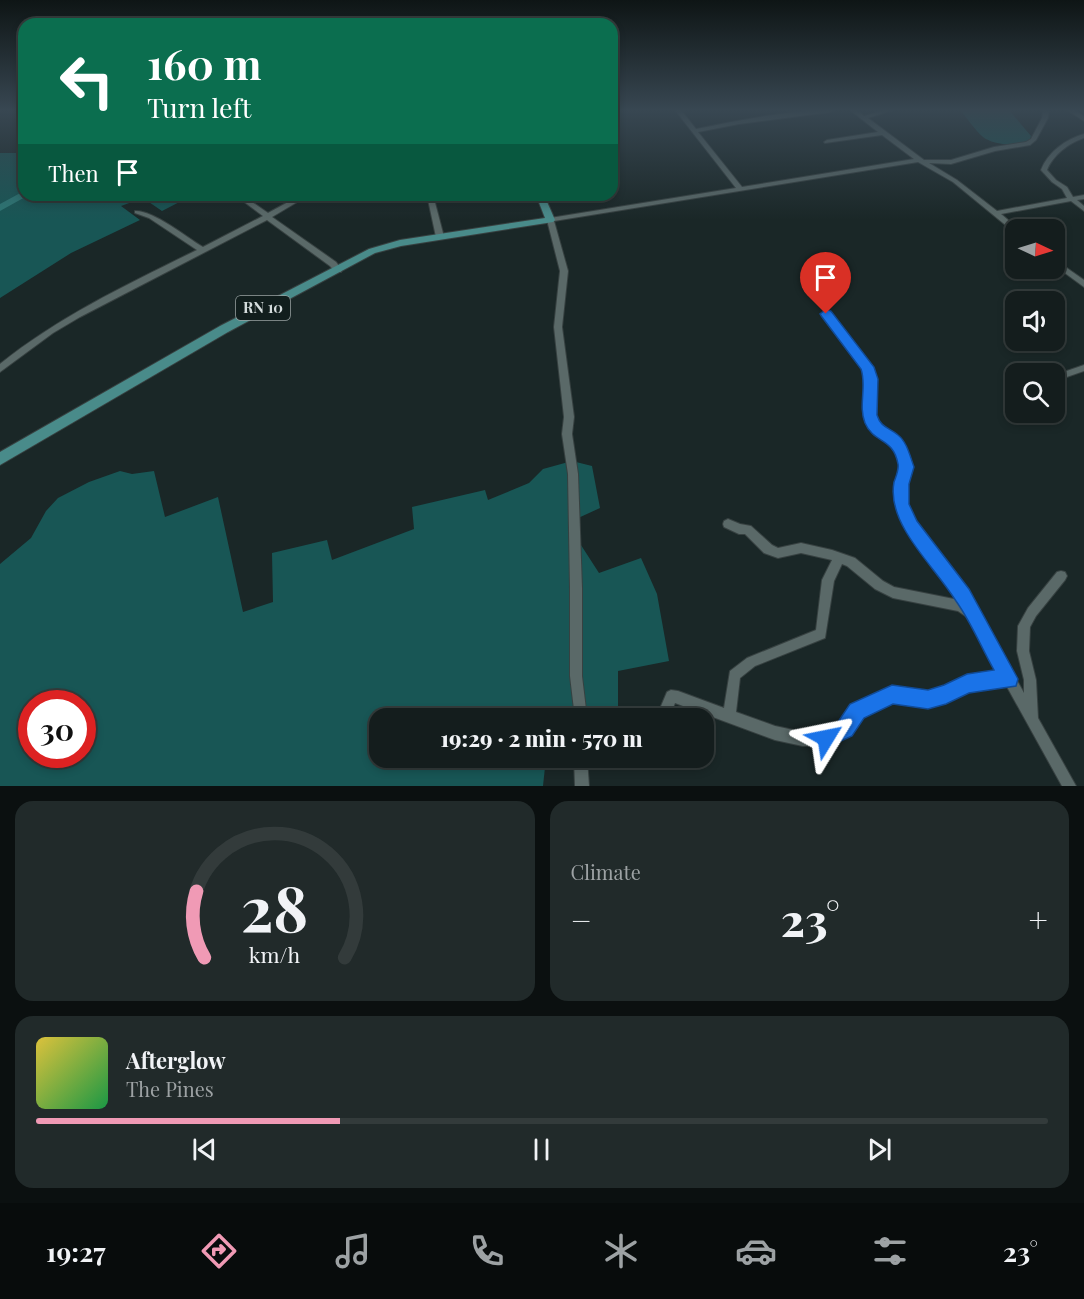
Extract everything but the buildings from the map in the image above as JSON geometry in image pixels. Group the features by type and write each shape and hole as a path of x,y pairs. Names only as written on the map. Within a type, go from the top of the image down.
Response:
{"main road":[{"path":"542,201 550,220"},
{"name":"RN 10","path":"0,459 232,325 387,246 550,220"}],"street":[{"path":"707,147 741,190"},
{"path":"902,147 1005,220"},
{"path":"581,708 576,676 573,474 567,434 569,417 558,327 564,271 550,220 922,161 951,162 1005,147"},
{"path":"1065,147 1044,167 1048,175 1065,188 1068,196 1084,209"},
{"path":"997,213 1084,197"},
{"path":"247,201 338,270"},
{"path":"0,369 63,321 295,201"},
{"path":"431,201 440,237"},
{"path":"137,212 158,221 188,243 202,250"},
{"path":"1065,266 1084,275"},
{"path":"1065,269 1084,284"},
{"path":"826,314 867,367 871,379 870,415 872,423 877,430 895,440 900,448 907,467 901,484 902,504 911,526 963,595 1069,786"},
{"path":"1065,375 1084,368"},
{"path":"728,524 739,530 747,529 768,549 778,554 801,548 839,558 851,562 879,585 893,592 961,606 976,618"},
{"path":"729,717 734,675 751,662 821,634 828,580 839,558"},
{"path":"1032,719 1030,680 1023,651 1024,626 1032,612 1061,576"},
{"path":"714,711 793,737 826,738 845,729 857,711 892,694 928,699 967,684 990,679 1009,679"},
{"path":"666,708 671,696 706,708"},
{"path":"581,768 582,786"}],"shaded area":[{"path":"0,153 18,153 18,201 135,201 121,206 140,220 71,253 0,298"},
{"path":"147,201 181,201 162,211"},
{"path":"572,461 592,466 600,508 576,519 579,542 599,573 641,558 657,594 669,661 618,671 618,708 369,708 369,768 545,768 543,786 0,786 0,564 31,538 46,511 58,498 89,482 120,471 132,474 154,471 165,517 218,497 243,612 273,602 272,553 327,540 332,560 414,529 412,507 485,490 488,500 529,483 543,469"}],"waterway":[{"path":"0,208 18,198"}],"route":[{"path":"826,314 867,367 871,379 870,415 872,423 877,430 895,440 900,448 907,467 901,484 902,504 911,526 963,595 1009,679 990,679 967,684 928,699 892,694 879,703 857,711 845,729 826,738"}]}
